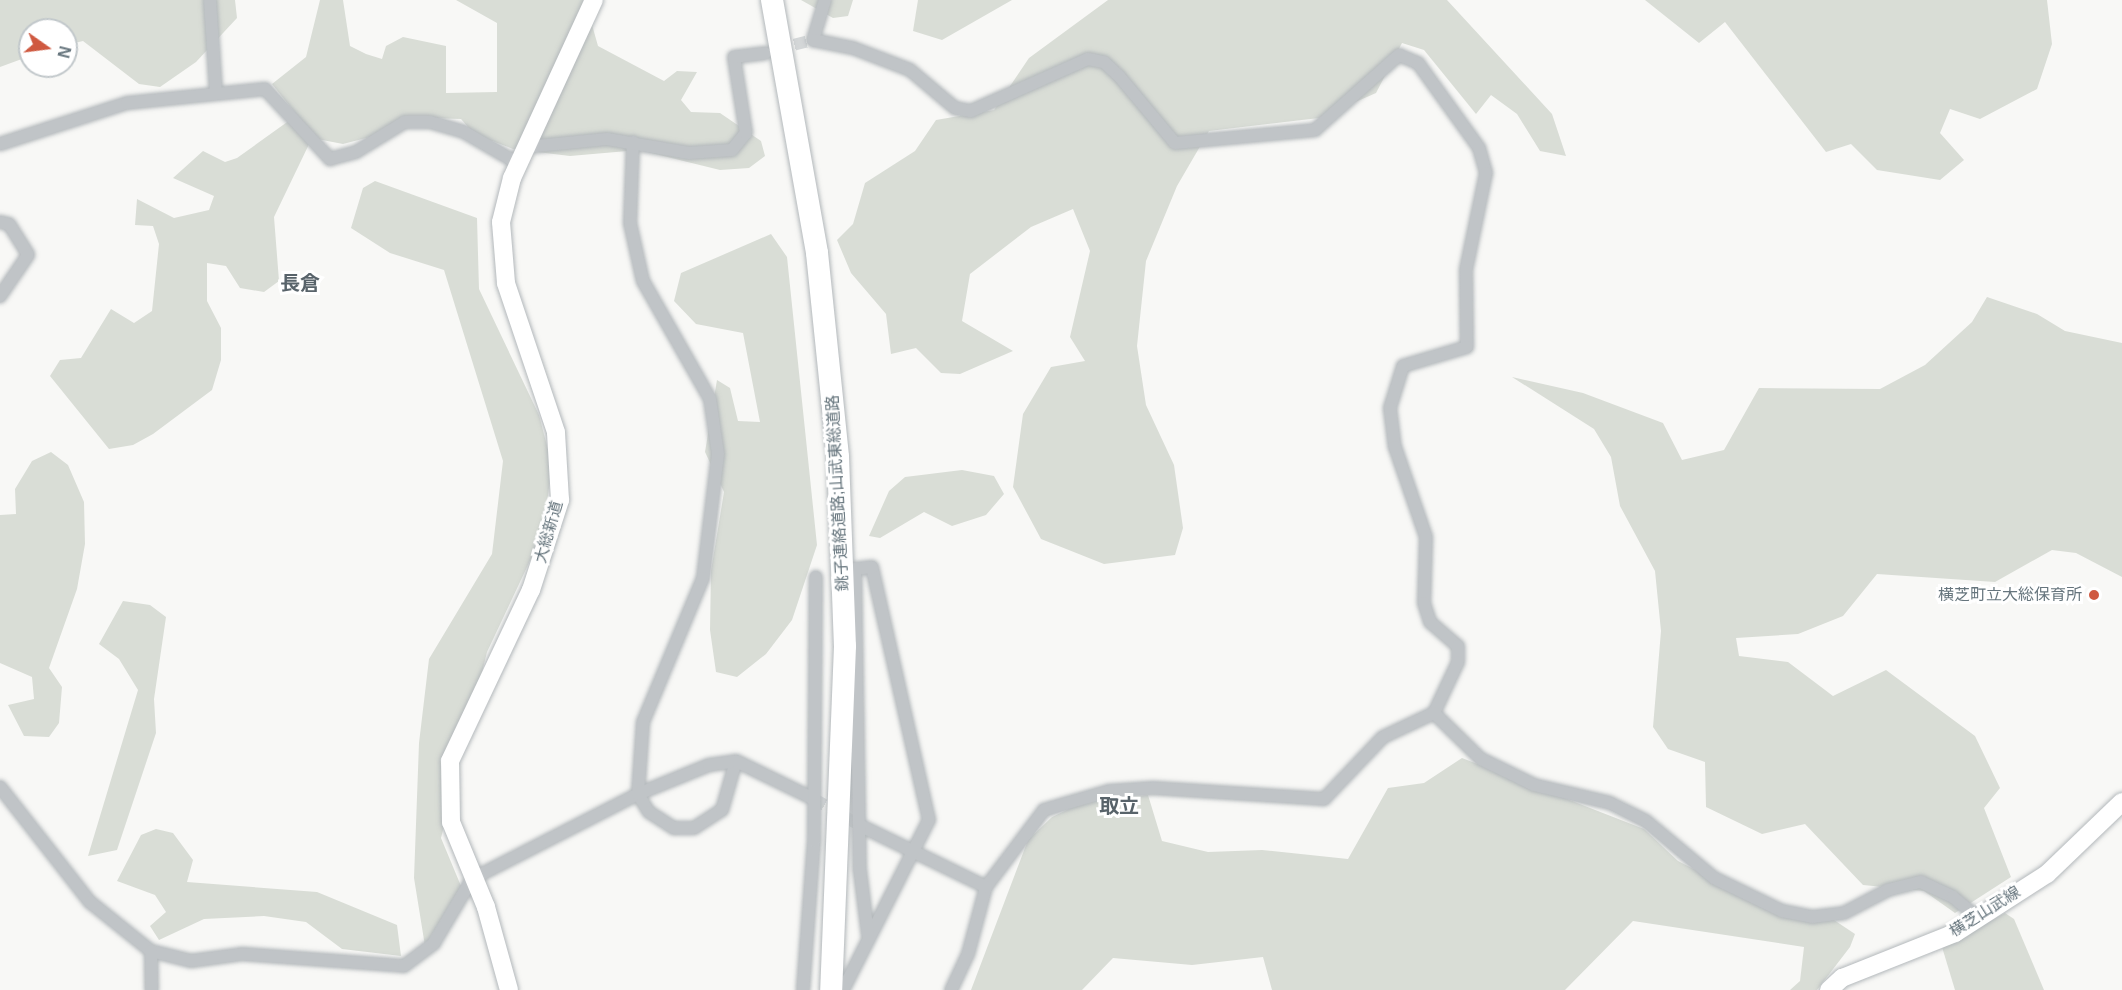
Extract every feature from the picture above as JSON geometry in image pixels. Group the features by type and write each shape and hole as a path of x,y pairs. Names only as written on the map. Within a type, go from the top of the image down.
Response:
{"highway":[{"name":"銚子連絡道路;山武東総道路","path":"772,0 817,253 838,457 844,645 831,990"}],"street":[{"path":"210,0 216,93"},
{"name":"大総新道","path":"509,990 486,908 472,879 451,822 450,761 537,575 561,480 556,432 506,283 501,251 501,222 519,164 594,0"},
{"path":"825,0 813,40 853,48 910,70 955,108 971,111 1088,59 1104,62 1119,76 1175,143 1316,130 1399,55 1418,63 1479,148 1486,173 1466,270 1467,347 1403,366 1390,408 1395,447 1426,537 1424,603 1430,622 1458,646 1458,663 1434,713 1383,737 1324,799 1153,788 1060,802 1028,826 986,887 968,954 951,990"},
{"path":"527,147 607,139 688,153 717,154 738,147 746,133 734,57 765,53"},
{"path":"0,144 127,102 264,89 330,159 356,152 405,122 430,122 464,132 519,164"},
{"path":"633,142 630,223 643,281 710,399 718,454 704,578 643,722 638,794 649,813 674,828 694,828 722,810 736,761"},
{"path":"0,222 9,224 28,255 0,296"},
{"path":"843,990 868,934 929,820 872,567 855,569 861,826 868,934"},
{"path":"803,990 814,799 816,577"},
{"path":"1434,713 1481,759 1534,785 1610,803 1646,820 1714,878 1782,911 1812,917 1844,913 1888,890 1921,882 1953,897 1978,918"},
{"path":"0,787 90,902 151,951 191,961 242,954 404,966 434,944 472,879 638,794 710,765 736,761 814,799"},
{"name":"横芝山武線","path":"1828,990 1842,978 1912,953 1978,918 2047,874 2122,802"},
{"path":"861,826 986,887"},
{"path":"151,951 152,990"}],"shaded area":[{"path":"0,0 235,0 237,18 196,62 160,87 139,84 83,41 78,42 78,18 18,18 18,60 0,67"},
{"path":"320,0 343,0 350,46 366,54 382,59 386,46 403,37 446,46 446,93 497,92 497,23 456,0 585,0 598,46 664,81 677,71 697,72 681,100 691,112 720,113 761,141 765,156 749,168 720,170 639,150 570,156 513,149 474,134 461,119 403,117 370,137 343,144 312,138 274,217 279,281 264,292 240,288 226,266 207,263 207,301 221,328 221,360 212,390 153,434 133,445 109,449 50,376 60,360 81,358 111,309 134,323 152,311 159,244 153,226 135,225 137,199 174,218 209,210 214,196 173,178 203,151 225,162 237,158 297,115 272,84 306,57"},
{"path":"801,0 853,0 848,16 833,18"},
{"path":"918,0 1012,0 942,40 913,31"},
{"path":"1108,0 1447,0 1552,114 1566,156 1540,151 1517,114 1491,95 1476,114 1424,50 1402,43 1376,93 1319,118 1209,131 1177,186 1146,261 1137,346 1146,405 1174,465 1183,528 1175,555 1104,564 1041,539 1013,487 1023,414 1051,367 1085,361 1070,337 1090,251 1073,209 1031,227 970,274 962,321 1013,351 960,374 941,373 916,348 891,354 886,314 851,273 837,240 853,224 865,183 915,151 936,120 994,110 1029,58"},
{"path":"1645,0 2047,0 2052,44 2037,89 1980,119 1950,109 1940,133 1964,160 1940,180 1877,170 1851,144 1826,152 1725,22 1699,43"},
{"path":"375,181 477,218 479,289 539,415 552,465 543,533 487,652 441,838 461,886 425,946 414,878 419,743 429,659 492,554 503,461 444,270 390,253 351,228 363,188"},
{"path":"771,234 787,257 817,545 792,620 766,654 737,677 716,672 710,630 711,571 724,492 705,452 717,380 730,388 738,421 760,422 743,333 696,324 674,301 681,273"},
{"path":"1987,297 2037,314 2065,331 2122,343 2122,577 2076,553 2052,550 1995,582 1877,574 1843,616 1798,634 1736,638 1739,656 1788,662 1833,696 1886,670 1975,736 2000,788 1984,808 2011,877 1955,913 1924,891 1863,885 1805,824 1762,834 1706,807 1705,762 1668,749 1653,727 1661,631 1655,571 1620,506 1611,457 1594,429 1512,377 1583,393 1663,423 1682,460 1724,450 1759,388 1880,389 1925,365 1972,322"},
{"path":"51,452 68,465 84,502 85,544 77,589 49,668 62,687 59,723 49,737 24,736 8,705 34,699 32,677 0,663 0,515 16,514 15,489 32,461"},
{"path":"962,470 994,476 1004,494 986,515 952,526 924,512 880,538 869,536 889,491 905,477"},
{"path":"123,601 150,605 166,617 154,699 156,733 117,850 88,856 138,690 119,659 99,644"},
{"path":"1462,758 1644,829 1678,861 1754,900 1828,916 1855,934 1850,947 1817,990 1790,990 1800,981 1804,947 1633,921 1565,990 1272,990 1263,957 1192,965 1113,958 1082,990 971,990 1028,840 1052,817 1088,800 1148,795 1162,841 1208,852 1262,850 1348,859 1388,788 1424,783"},
{"path":"156,829 173,833 193,860 187,882 317,892 397,925 401,956 342,949 306,922 264,916 204,919 159,940 150,926 166,912 155,895 117,881 141,835"},
{"path":"2005,913 2014,919 2044,990 1955,990 1942,947"}],"tunnel":[{"path":"777,49 813,40"},
{"path":"814,799 861,826"}],"place":[{"name":"横芝町立大総保育所","path":"2094,595"}],"district":[{"name":"長倉","path":"300,283"},
{"name":"取立","path":"1119,806"}]}
